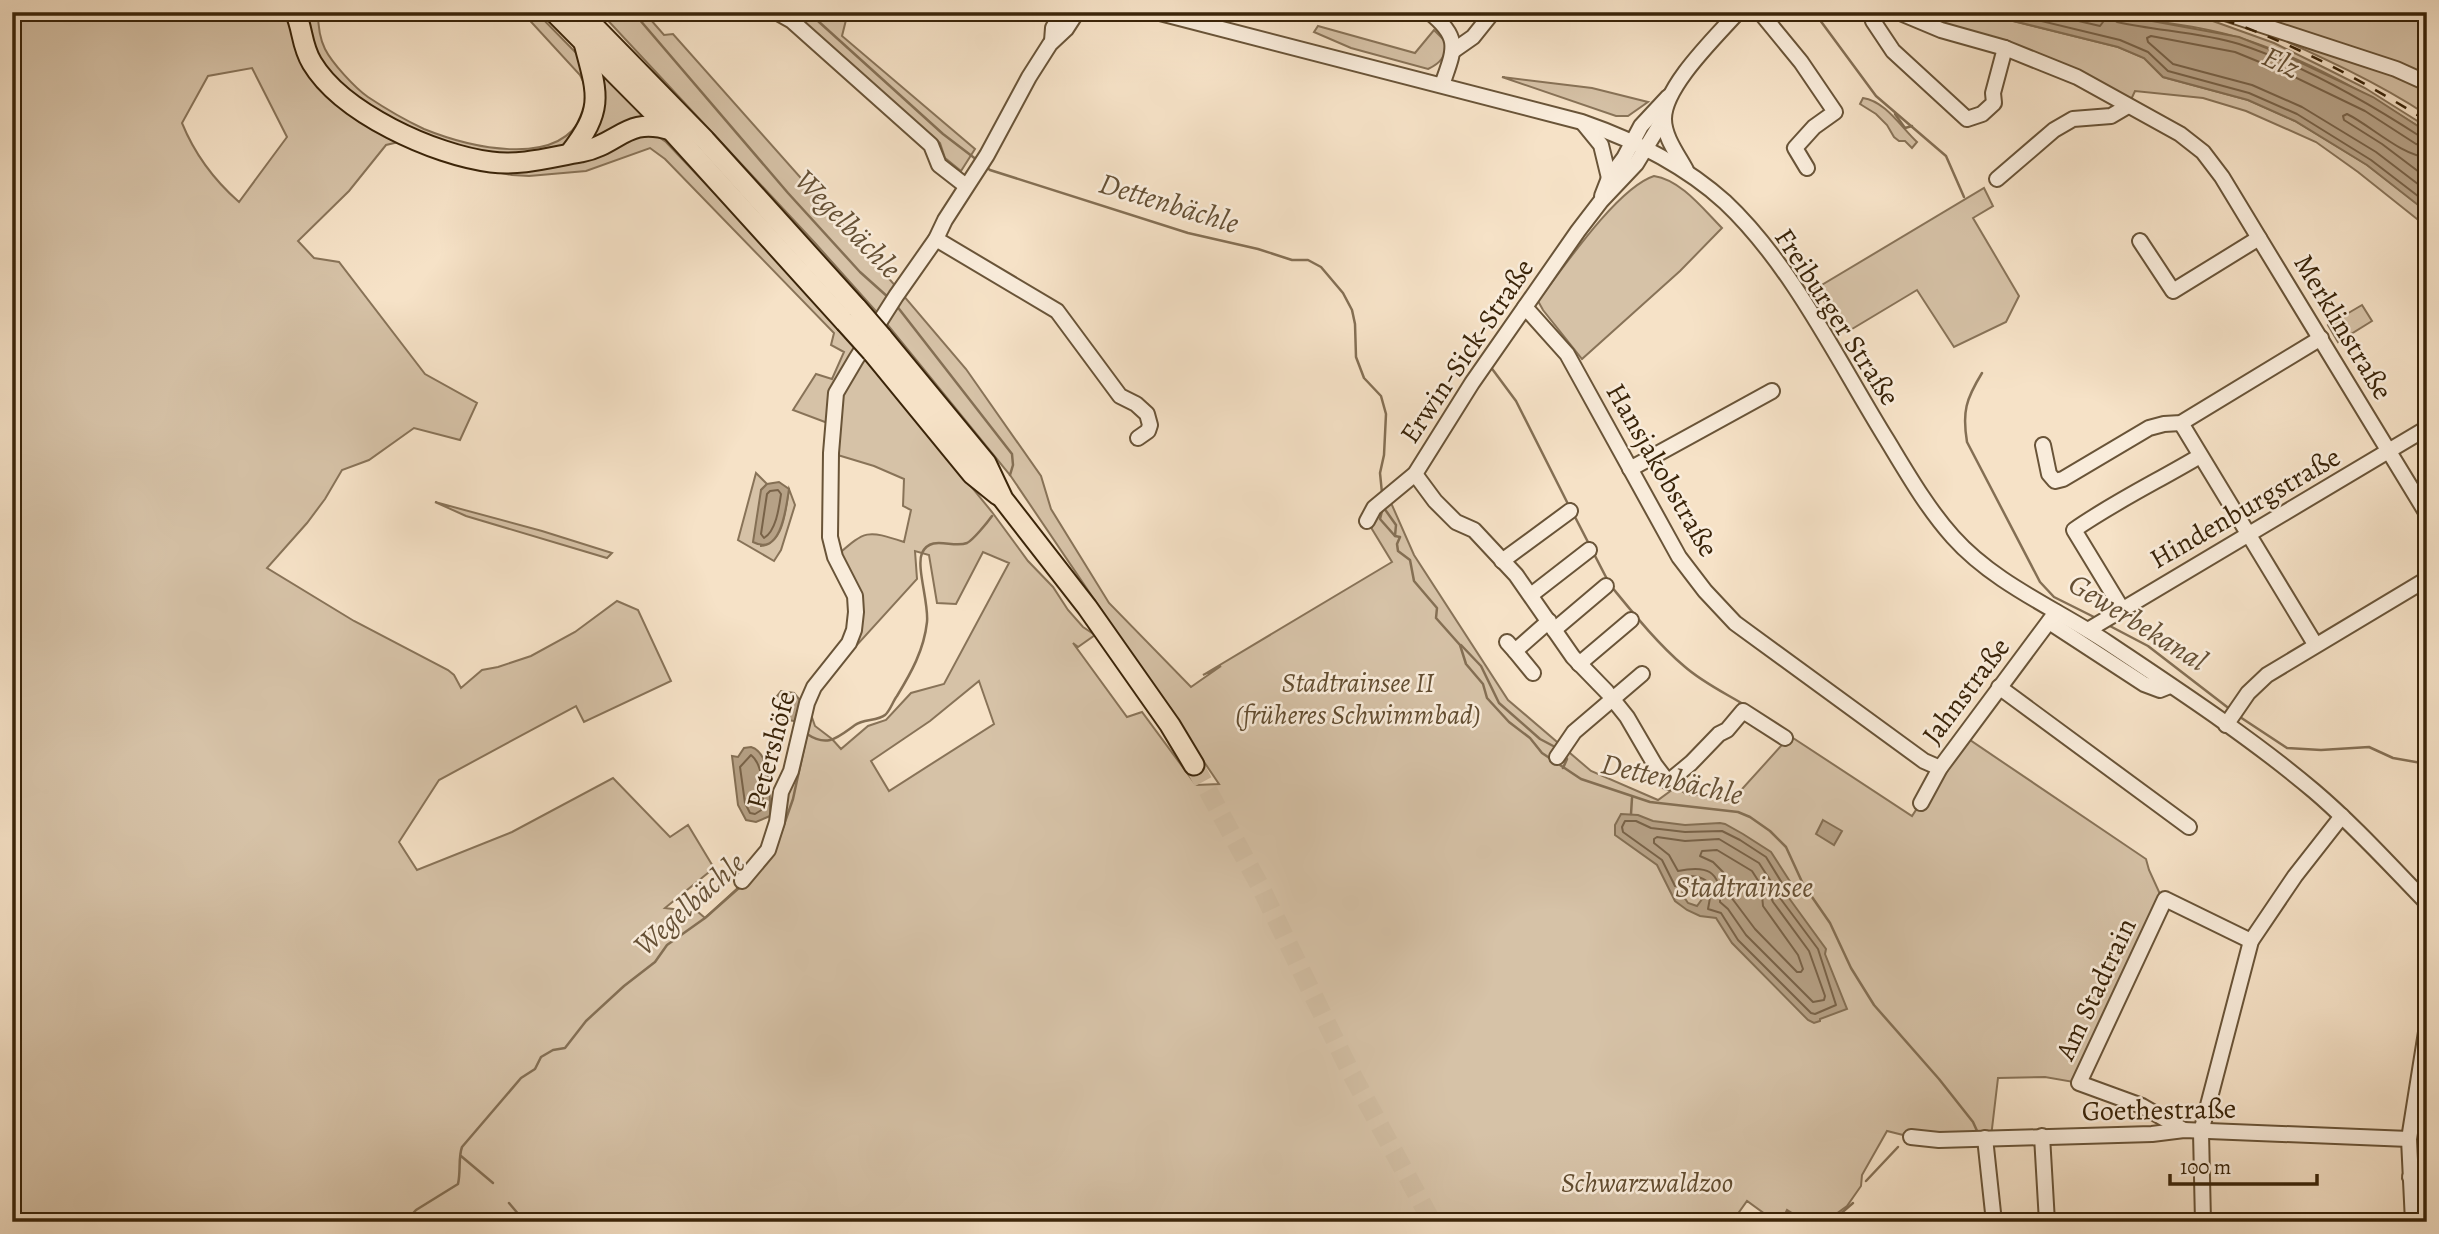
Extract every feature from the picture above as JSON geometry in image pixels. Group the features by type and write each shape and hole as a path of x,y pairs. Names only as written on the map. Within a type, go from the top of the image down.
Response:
{"highway":[{"path":"554,12 851,315"},
{"path":"580,12 714,149 851,315 986,463 1003,499 1087,607 1170,725 1194,765"},
{"path":"298,14 304,46 313,64 340,93 363,113 422,143 489,162 547,160 601,145 642,125 657,125 671,130"},
{"path":"570,153 591,122 595,109 595,85 584,42"}],"street":[{"path":"776,12 792,21 931,145 939,165 967,186"},
{"path":"1049,12 1052,34"},
{"path":"1052,34 1062,12"},
{"path":"1052,34 1066,29 1077,12"},
{"name":"Freiburger Straße","path":"1156,12 1582,122 1633,141 1688,173 1725,202 1774,258 1916,488 1952,536 1971,555 2144,684 2161,691 2170,686"},
{"path":"1429,12 1440,21 1452,40 1453,51 1442,85"},
{"path":"1453,51 1473,37 1493,12"},
{"path":"1672,93 1738,12"},
{"path":"1760,12 1801,62 1835,112 1814,127 1795,148 1807,168"},
{"path":"1877,12 1873,21 1893,51 1967,119 1982,114 1994,103 1993,93 2005,48"},
{"name":"Merklinstraße","path":"1898,12 1941,30 2005,48 2077,77 2180,134 2203,152 2222,177 2427,514"},
{"path":"2222,12 2396,69 2427,83"},
{"name":"Petershöfe","path":"742,881 764,856 770,843 777,822 781,793 792,771 807,703 814,687 849,643 854,630 855,596 835,557 830,537 836,393 987,155 1052,34"},
{"name":"Erwin-Sick-Straße","path":"1367,521 1374,508 1415,474 1473,381 1525,307 1601,201 1622,181 1647,148 1664,118 1672,93"},
{"name":"Erwin-Sick-Straße","path":"1601,201 1609,178 1641,126 1672,93"},
{"path":"1997,179 2054,130 2073,119 2111,116 2128,106"},
{"path":"1664,118 1669,138 1688,173"},
{"path":"1582,122 1601,145 1609,178"},
{"name":"Merklinstraße","path":"2140,241 2173,291 2259,238"},
{"path":"936,239 1057,311 1120,396 1136,404 1147,414 1150,425 1148,431 1138,438"},
{"name":"Hansjakobstraße","path":"1525,307 1567,354 1679,557 1705,591 1735,622 1924,761 1940,768"},
{"path":"2043,445 2049,474 2055,481 2068,477 2149,428 2181,423 2321,338"},
{"path":"1630,469 1772,391"},
{"path":"2181,423 2315,644"},
{"name":"Hindenburgstraße","path":"2092,627 2427,428"},
{"path":"2117,612 2074,530 2102,510 2134,495 2200,456"},
{"path":"1415,474 1434,501 1456,522 1475,530 1531,594 1580,664 1627,717 1668,782 1719,734 1727,730 1743,711 1785,738"},
{"path":"1502,561 1570,511"},
{"path":"1531,594 1588,550"},
{"path":"2228,722 2248,693 2267,675 2427,579"},
{"path":"1532,673 1511,646 1552,626 1606,586"},
{"name":"Freiburger Straße","path":"2053,617 2092,627 2170,686 2228,722 2342,816 2427,903"},
{"name":"Jahnstraße","path":"1921,803 1940,768 2053,617"},
{"path":"1580,664 1631,621"},
{"path":"1557,757 1574,732 1642,674"},
{"path":"1999,687 2189,827"},
{"path":"2203,1222 2201,1132 2251,941 2295,876 2342,816"},
{"name":"Am Stadtrain","path":"2184,1130 2142,1106 2074,1082 2165,899 2251,941"},
{"path":"2413,1222 2409,1139 2427,1026"},
{"name":"Goethestraße","path":"1911,1136 1934,1140 2152,1134 2184,1130 2409,1139"},
{"path":"2042,1136 2047,1222"},
{"path":"1981,1138 1994,1222"},
{"path":"2410,1177 2427,1181"}],"green space":[{"path":"12,12 318,12 320,35 328,55 344,75 368,97 424,129 442,136 486,147 509,149 532,148 553,143 570,133 582,116 585,106 585,90 580,75 522,12 536,12 581,58 599,69 647,116 656,135 666,142 839,325 992,512 1028,561 1053,587 1068,610 1083,627 1095,635 1078,647 1073,643 1127,717 1142,712 1196,785 1219,784 1010,475 882,318 600,12 644,12 664,35 673,34 863,248 966,369 1041,476 1051,509 1109,603 1191,687 1221,666 1203,675 1392,562 1364,516 1388,496 1414,555 1508,700 1591,771 1658,800 1676,787 1686,794 1734,798 1790,736 1912,816 1964,736 2146,859 2160,894 2079,1083 2045,1077 1998,1078 1991,1137 1911,1137 1887,1131 1862,1175 1861,1186 1847,1206 1825,1222 1806,1222 1787,1210 1781,1222 1776,1222 1747,1201 1732,1222 12,1222","holes":["252,68 287,137 239,202 206,166 182,123 208,76","403,141 465,166 529,176 586,171 650,148 665,159 834,333 831,345 844,352 832,379 816,374 793,410 833,425 831,453 874,466 904,479 903,506 911,510 904,542 881,535 866,535 835,557 856,612 849,643 857,645 917,579 915,551 929,555 937,603 956,604 983,552 1009,563 944,684 911,693 886,720 868,726 841,749 815,726 807,703 764,856 741,885 705,918 698,912 665,908 714,868 688,825 670,837 613,778 512,832 417,870 399,842 439,780 576,706 584,722 671,681 638,610 617,601 575,632 531,656 482,670 461,688 448,670 354,621 267,568 307,523 342,470 369,460 414,428 460,440 477,403 425,374 339,262 314,258 298,241 349,191 386,145","979,681 994,724 889,791 871,761 930,721"]},
{"path":"791,12 848,12 842,36 975,149 961,171 945,158 940,143"},
{"path":"1898,12 1977,12 2118,47 2144,58 2163,77 2248,100 2295,121 2367,165 2420,206 2427,212 2427,227 2316,142 2246,111 2203,98 2135,91 2128,106 2077,77"},
{"path":"2103,12 2188,12 2274,43 2365,88 2427,127 2427,132 2337,79 2265,47 2206,29"},
{"path":"2222,12 2427,12 2427,115 2352,72"},
{"path":"1318,26 1415,53 1434,30 1446,42 1445,51 1439,62 1428,69 1351,48 1314,32"},
{"path":"1502,77 1592,88 1648,102 1628,116 1616,116"},
{"path":"1863,98 1878,104 1892,116 1917,142 1912,148 1905,141 1894,137 1876,114 1860,104"},
{"path":"1654,176 1682,189 1722,228 1680,271 1582,359 1538,301 1608,212 1639,183"},
{"path":"1984,188 1993,206 1973,218 2019,296 2006,322 1954,347 1917,290 1847,332 1815,289"},
{"path":"2362,305 2372,321 2338,342 2328,325"},
{"path":"756,473 767,484 761,490 761,546 769,544 779,532 789,489 795,505 781,550 774,561 738,540"},
{"path":"435,502 612,553 607,558 466,516"}],"water":[{"name":"Elz","path":"1977,12 2103,12 2239,37 2291,58 2373,97 2427,132 2427,212 2367,165 2295,121 2248,100 2163,77 2144,58 2118,47"},
{"path":"779,482 789,489 780,528 770,543 762,545 753,542 761,490 767,484"},
{"path":"781,691 794,693 800,700 799,722 783,719 786,698 777,696"},
{"path":"751,747 763,758 770,788 770,816 756,822 746,820 738,805 732,756 738,757 744,748"},
{"name":"Stadtrainsee","path":"1621,814 1685,825 1720,823 1771,852 1791,883 1786,894 1826,949 1825,954 1847,1009 1814,1023 1808,1020 1732,943 1716,918 1700,916 1675,901 1657,865 1615,835 1615,825","holes":["1696,883 1702,886 1705,895 1697,906 1688,903 1682,894"]},
{"path":"1823,820 1842,831 1834,845 1816,834"}],"waterway":[{"name":"Wegelbächle","path":"633,12 788,193 860,272 889,298"},
{"name":"Dettenbächle","path":"808,12 943,134 977,160"},
{"name":"Gewerbekanal","path":"1814,12 1876,96 1946,156 1964,197"},
{"name":"Gewerbekanal","path":"1895,114 1905,128 1912,126"},
{"name":"Dettenbächle","path":"985,166 990,170 1188,233 1258,249 1292,260 1308,260 1321,267 1343,293 1352,310 1356,357 1364,378 1381,396 1386,414 1384,455 1380,473 1382,493"},
{"name":"Wegelbächle","path":"896,305 1012,454 1010,475"},
{"path":"1490,366 1516,401 1569,506"},
{"name":"Gewerbekanal","path":"1982,373 1967,406 1967,442 2040,582 2054,597 2096,618"},
{"name":"Dettenbächle","path":"1383,507 1380,519 1395,536 1400,537 1398,551 1410,560 1414,581 1437,608 1436,618 1460,645 1466,664 1483,684 1487,698 1509,722 1530,738 1542,753 1581,779 1650,802 1738,812 1770,831 1786,847 1803,884 1830,923 1851,968 1874,1005 1939,1079 1973,1122 1978,1133"},
{"name":"Dettenbächle","path":"1384,508 1396,525 1395,536"},
{"path":"1574,515 1590,546"},
{"name":"Wegelbächle","path":"780,836 793,799 807,734 821,740 832,739 858,723 882,717 912,670 920,652 927,622 922,553 931,544 967,543 992,516"},
{"path":"1593,552 1608,581"},
{"path":"1611,586 1655,638 1684,666 1743,704"},
{"name":"Gewerbekanal","path":"2108,625 2148,646 2231,710"},
{"name":"Dettenbächle","path":"1461,645 1481,666 1499,703 1540,739 1557,748"},
{"name":"Gewerbekanal","path":"2240,717 2287,748 2321,750 2369,747 2393,758 2427,764"},
{"path":"1563,768 1567,759 1565,756"},
{"path":"1631,814 1632,798"},
{"name":"Wegelbächle","path":"405,1222 416,1210 458,1184 462,1147 521,1078 535,1069 541,1057 553,1050 565,1048 586,1021 655,962 667,945 705,918 740,887"},
{"path":"1866,1181 1898,1147"},
{"path":"461,1156 493,1183"},
{"path":"509,1203 525,1222"},
{"path":"1831,1222 1853,1203"}],"tunnel":[{"path":"1194,765 1260,886 1350,1071 1432,1222"}],"railway":[{"path":"2200,12 2289,45 2427,121"}],"park label":[{"name":"Stadtrainsee II (früheres Schwimmbad)","path":"1358,699"},
{"name":"Schwarzwaldzoo","path":"1647,1183"}]}
